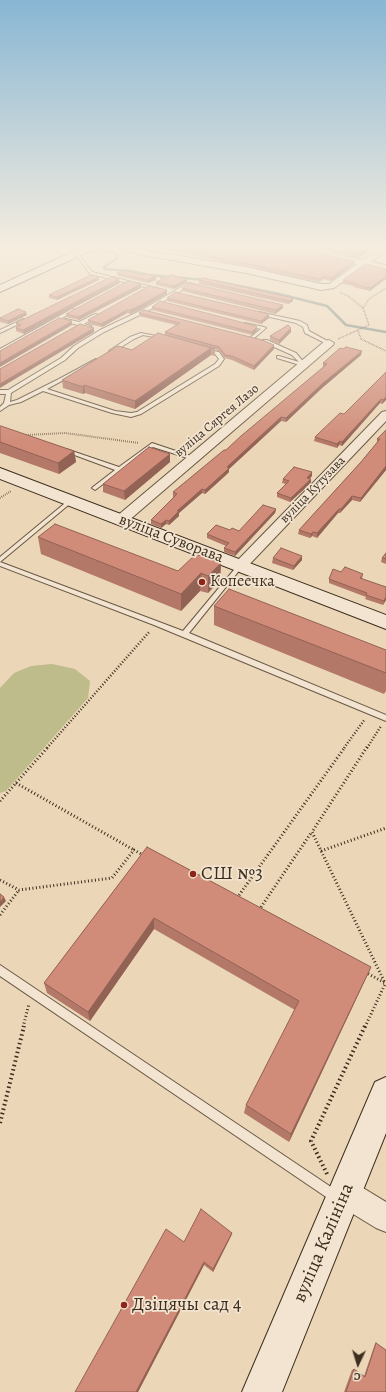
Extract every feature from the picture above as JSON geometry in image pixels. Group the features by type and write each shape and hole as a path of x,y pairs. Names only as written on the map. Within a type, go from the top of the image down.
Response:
{"main road":[{"name":"вуліца Суворава","path":"0,473 386,622"},
{"name":"вуліца Калініна","path":"262,1392 386,1093"}],"street":[{"name":"вуліца Сяргея Лазо","path":"122,519 329,343"},
{"name":"вуліца Кутузава","path":"240,566 386,414"},
{"path":"343,1197 386,1218"}],"lane":[{"path":"0,351 68,313"},
{"path":"73,328 100,313"},
{"path":"0,392 9,392 63,359 76,347 102,330 140,313"},
{"path":"256,313 298,322 305,326 307,332 329,343"},
{"path":"0,332 32,317"},
{"path":"58,318 102,330"},
{"path":"241,323 264,328 253,338"},
{"path":"106,353 132,338 143,334 169,340"},
{"path":"245,336 264,341 294,354 304,365"},
{"path":"0,345 11,345"},
{"path":"42,389 114,412 131,415 139,413 217,365 222,359 217,353 196,347"},
{"path":"279,356 304,365"},
{"path":"0,408 7,404 19,401 61,380 100,357"},
{"path":"7,404 9,392"},
{"path":"95,488 152,445 194,458"},
{"path":"61,448 119,469"},
{"path":"0,560 70,501"},
{"path":"0,564 157,623 386,718"},
{"path":"184,634 240,566"},
{"path":"0,970 343,1197"}],"path":[{"path":"329,343 358,332 369,325 365,313"},
{"path":"358,332 361,339 386,351"},
{"path":"24,435 65,433 152,445"},
{"path":"0,801 157,623"},
{"path":"234,902 370,712"},
{"path":"256,914 312,832 386,718"},
{"path":"16,783 147,857"},
{"path":"321,851 386,828"},
{"path":"312,832 386,983"},
{"path":"0,880 19,890 112,878 134,850"},
{"path":"0,915 19,890"},
{"path":"358,969 386,983"},
{"path":"343,1197 311,1141 386,983"},
{"path":"0,1123 32,992"}],"shaded area":[{"path":"52,664 75,669 90,681 88,698 6,791 0,793 0,688 14,673 31,666"}],"building":[{"path":"10,313 24,313 8,321 0,318"},
{"path":"37,313 55,313 23,330 16,328 21,325 16,323"},
{"path":"68,313 86,313 78,317 66,314"},
{"path":"101,313 122,313 101,324 88,320"},
{"path":"139,313 156,313 262,340 274,345 254,366 232,356 225,355 219,347 165,332 180,323"},
{"path":"176,313 206,313 256,326 257,327 252,332"},
{"path":"228,313 269,314 261,321"},
{"path":"59,318 72,321 0,363 0,351"},
{"path":"80,324 94,328 0,384 0,369"},
{"path":"288,325 291,328 279,340 270,336"},
{"path":"158,333 215,349 211,348 135,401 84,385 83,387 62,380 118,346 132,350"},
{"path":"346,347 362,351 322,384 286,418 281,417 227,467 229,468 225,472 205,490 202,489 177,511 179,511 169,521 166,520 161,524 151,520 177,494 173,492 224,450 226,450 327,364 323,363 340,348 343,349"},
{"path":"386,372 386,397 383,400 381,399 342,442 340,441 337,444 315,437 340,413 344,414"},
{"path":"0,426 74,451 58,463 0,442"},
{"path":"386,430 386,466 361,498 352,496 317,533 313,532 311,534 299,530 361,462 380,439 377,439"},
{"path":"149,447 170,454 124,491 103,484"},
{"path":"294,467 312,472 307,478 311,479 291,498 277,493 289,481 283,479"},
{"path":"263,505 276,509 235,552 224,548 229,543 207,534 216,525 230,530 232,528 239,531"},
{"path":"55,524 178,571 196,554 221,563 208,576 201,573 181,594 38,537"},
{"path":"281,548 302,556 294,566 273,558"},
{"path":"386,553 386,559 382,558"},
{"path":"345,567 363,574 360,578 386,587 386,597 384,601 329,579 333,569 341,572"},
{"path":"229,589 386,650 386,673 214,606"},
{"path":"147,847 371,967 291,1134 246,1105 299,1001 154,918 88,1012 44,983"},
{"path":"0,894 4,897 0,902"},
{"path":"201,1209 232,1233 213,1269 204,1262 136,1392 75,1392 166,1229 184,1242"},
{"path":"376,1343 386,1350 386,1392 346,1392 354,1369 365,1377"}],"waterway":[{"path":"334,313 346,325 386,332"}],"place":[{"name":"Копеечка","path":"202,582"},
{"name":"СШ №3","path":"193,874"},
{"name":"Дзіцячы сад 4","path":"124,1305"}]}
